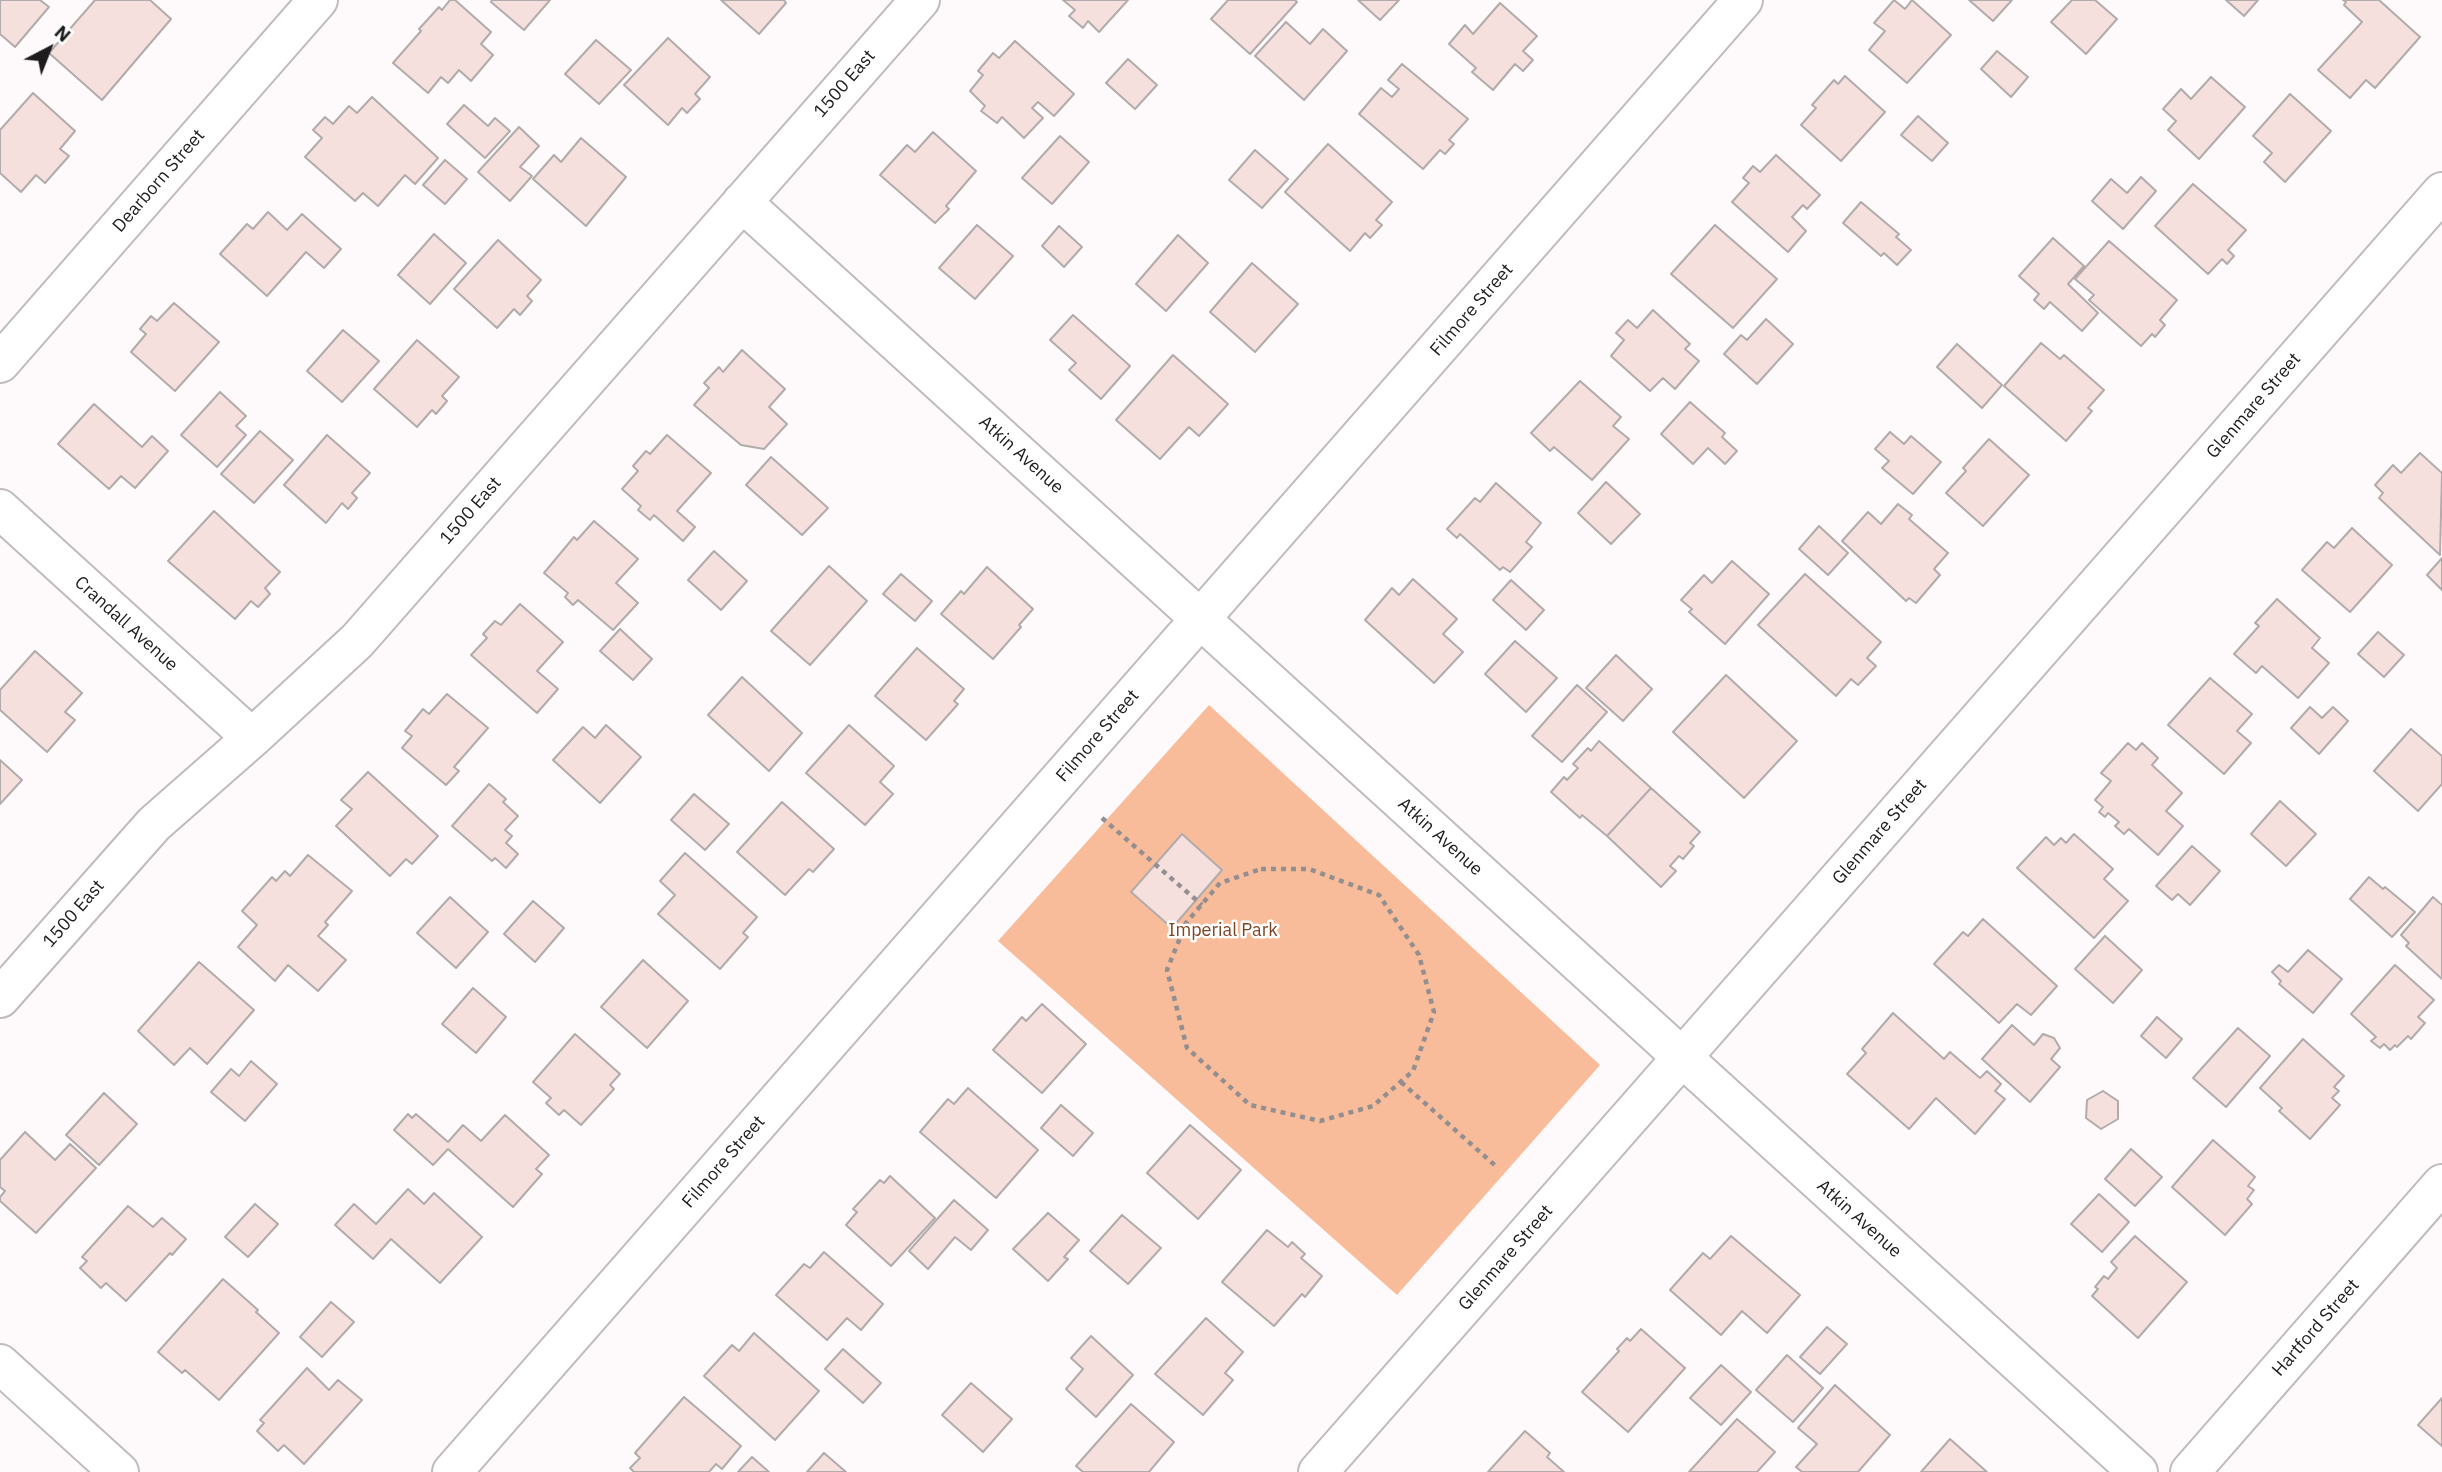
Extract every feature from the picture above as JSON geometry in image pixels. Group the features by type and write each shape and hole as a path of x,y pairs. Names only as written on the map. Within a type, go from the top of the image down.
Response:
{"street":[{"name":"Dearborn Street","path":"0,363 318,0"},
{"name":"1500 East","path":"0,998 154,824 357,641 919,0"},
{"name":"Filmore Street","path":"452,1472 1743,0"},
{"name":"Glenmare Street","path":"1318,1472 2442,192"},
{"name":"Atkin Avenue","path":"742,202 2138,1472"},
{"name":"Crandall Avenue","path":"0,509 252,738"},
{"name":"Hartford Street","path":"2190,1472 2442,1184"},
{"path":"0,1364 119,1472"}],"path":[{"path":"1102,818 1202,905"},
{"path":"1261,869 1309,869 1379,895 1419,955 1434,1012 1413,1071 1401,1082 1373,1106 1320,1121 1250,1105 1187,1048 1167,970 1186,923 1220,883 1261,869"},
{"path":"1401,1082 1499,1168"}],"green space":[{"name":"Imperial Park","path":"1209,705 1600,1065 1397,1295 998,941"}],"building":[{"path":"0,0 40,0 49,7 15,47 0,34"},
{"path":"95,0 150,0 171,19 102,100 49,53"},
{"path":"450,0 455,0 491,32 481,44 493,55 471,81 459,70 448,83 441,77 428,93 393,63 421,31 419,29 439,7 442,10"},
{"path":"550,0 524,30 491,2"},
{"path":"721,0 784,0 786,3 759,34"},
{"path":"1063,0 1128,0 1099,32 1088,21 1083,28 1069,16 1075,10"},
{"path":"1228,0 1297,2 1250,54 1211,19"},
{"path":"1358,0 1399,0 1380,20"},
{"path":"1894,0 1905,9 1912,0 1951,35 1907,83 1869,50 1885,31 1874,23"},
{"path":"1969,0 2012,0 1993,21"},
{"path":"2072,0 2095,0 2117,19 2086,54 2051,22"},
{"path":"2226,0 2258,0 2244,16"},
{"path":"2343,0 2379,0 2420,37 2375,88 2366,80 2350,98 2318,70 2362,22 2344,5 2346,2"},
{"path":"1500,3 1537,36 1523,51 1533,60 1523,71 1515,64 1493,90 1472,72 1476,68 1449,44 1465,25 1473,34"},
{"path":"1286,22 1310,44 1323,29 1347,51 1304,100 1255,56"},
{"path":"668,38 710,77 695,94 700,99 687,113 682,108 668,125 624,85"},
{"path":"596,40 631,70 599,104 565,74"},
{"path":"1015,41 1074,94 1054,116 1038,102 1032,108 1043,118 1024,138 1002,117 997,123 981,111 985,106 970,91 983,75 978,71 993,53 999,58"},
{"path":"1997,51 2028,77 2011,97 1981,69"},
{"path":"1128,59 1157,85 1135,109 1106,83"},
{"path":"1402,64 1468,119 1449,140 1454,144 1445,154 1440,150 1423,169 1359,114 1381,88 1392,97 1399,89 1388,80"},
{"path":"1845,76 1885,112 1841,161 1801,125 1816,108 1812,105 1834,80 1838,84"},
{"path":"2211,77 2245,107 2199,159 2168,130 2176,121 2163,109 2181,89 2191,99"},
{"path":"33,93 75,131 60,149 69,156 45,183 36,175 21,192 0,173 0,130"},
{"path":"2290,94 2331,131 2285,182 2264,162 2272,153 2253,136"},
{"path":"372,97 438,158 415,184 405,175 378,206 363,193 355,201 305,157 322,138 313,130 325,117 333,124 349,106 357,113"},
{"path":"464,105 488,126 495,118 510,131 485,158 447,124"},
{"path":"1918,116 1948,143 1932,161 1901,135"},
{"path":"519,127 539,146 520,167 532,176 510,201 478,172"},
{"path":"933,132 976,171 946,206 949,209 935,223 880,175 907,145 915,152"},
{"path":"1060,136 1089,162 1052,204 1022,178"},
{"path":"581,138 626,177 586,226 533,179 554,155 561,162"},
{"path":"1328,144 1392,202 1376,220 1382,225 1370,238 1365,233 1350,251 1285,192"},
{"path":"1255,150 1288,179 1262,208 1229,180"},
{"path":"1776,155 1820,195 1807,209 1803,205 1792,217 1806,231 1788,252 1732,202 1749,183 1743,178 1753,166 1760,172"},
{"path":"445,160 467,179 445,204 423,185"},
{"path":"2141,177 2156,191 2123,229 2092,201 2111,179 2127,193"},
{"path":"2193,184 2246,230 2228,250 2234,256 2227,264 2222,259 2208,274 2155,226"},
{"path":"1861,202 1899,234 1896,237 1911,250 1897,265 1884,253 1881,256 1843,223"},
{"path":"268,212 287,230 302,214 341,249 324,268 306,252 267,296 220,254 247,224 253,229"},
{"path":"977,225 1013,256 975,299 939,268"},
{"path":"1715,225 1777,279 1733,328 1671,274"},
{"path":"1059,226 1082,247 1064,267 1042,246"},
{"path":"434,234 466,263 430,304 398,275"},
{"path":"1178,235 1208,263 1166,311 1136,284"},
{"path":"2053,238 2084,266 2068,284 2098,313 2082,331 2050,302 2044,309 2034,300 2039,294 2019,276"},
{"path":"498,240 541,280 527,296 532,301 520,315 514,309 497,328 454,289"},
{"path":"2109,241 2177,300 2160,320 2165,325 2155,337 2152,334 2141,346 2089,300 2094,295 2075,279"},
{"path":"1252,263 1298,304 1255,352 1210,312"},
{"path":"174,303 219,342 175,391 131,352 146,334 140,329 151,316 157,321"},
{"path":"1653,310 1690,344 1685,349 1699,361 1675,389 1663,378 1650,391 1611,356 1624,340 1616,333 1628,320 1637,328"},
{"path":"1073,315 1130,366 1101,399 1069,370 1076,363 1050,340"},
{"path":"1766,319 1793,344 1757,384 1724,354 1741,335 1747,340"},
{"path":"343,330 379,361 342,402 307,371"},
{"path":"417,340 459,377 442,396 447,401 436,414 432,410 417,427 374,389"},
{"path":"2041,343 2060,359 2064,355 2104,390 2088,408 2092,411 2066,441 2004,386"},
{"path":"1957,344 2002,385 1982,408 1937,367"},
{"path":"742,350 785,389 769,407 787,424 764,449 741,445 694,405 709,388 704,383 719,367 723,372"},
{"path":"1173,355 1228,404 1199,436 1189,427 1160,459 1116,420"},
{"path":"1580,381 1621,417 1613,426 1629,439 1592,480 1554,447 1550,451 1531,433"},
{"path":"220,392 246,416 236,426 246,435 217,467 181,435"},
{"path":"1690,402 1725,433 1722,437 1737,451 1725,464 1708,448 1693,464 1661,434"},
{"path":"94,404 142,447 152,436 168,451 135,488 121,476 109,489 58,444"},
{"path":"260,431 293,460 254,503 221,474"},
{"path":"1890,432 1904,444 1911,436 1941,462 1913,494 1882,468 1889,461 1875,449"},
{"path":"327,435 370,473 352,493 357,498 348,509 342,503 326,523 284,485"},
{"path":"667,435 711,473 677,511 695,527 683,541 654,515 650,520 638,510 641,506 622,489 638,471 633,466 646,451 650,454"},
{"path":"1989,439 2029,475 1983,526 1946,493 1966,471 1963,468"},
{"path":"2420,453 2442,473 2440,555 2379,498 2383,493 2375,485 2393,465 2401,473"},
{"path":"771,457 828,508 802,535 746,485"},
{"path":"1606,482 1640,514 1611,544 1578,513"},
{"path":"1496,483 1541,523 1526,542 1532,547 1510,572 1503,567 1500,570 1460,534 1457,538 1447,529 1475,498 1480,502"},
{"path":"1898,504 1912,515 1909,519 1948,553 1934,569 1940,575 1916,603 1909,598 1906,601 1842,541 1868,512 1881,524"},
{"path":"214,511 280,572 265,588 270,594 258,607 251,601 235,619 168,561"},
{"path":"594,521 638,559 616,583 638,603 613,630 578,600 573,605 565,597 568,593 544,573 574,537 577,540"},
{"path":"1819,526 1848,553 1828,575 1799,549"},
{"path":"2352,528 2392,565 2350,612 2302,570 2327,542 2334,548"},
{"path":"714,551 747,581 721,610 688,580"},
{"path":"2442,558 2442,590 2427,575"},
{"path":"1732,561 1769,594 1725,644 1689,612 1692,609 1681,600 1704,575 1712,583"},
{"path":"829,566 867,601 810,665 771,631"},
{"path":"987,567 1033,609 993,659 941,614 961,591 964,594"},
{"path":"901,574 932,601 915,621 883,594"},
{"path":"1805,574 1881,642 1867,658 1876,666 1858,685 1851,679 1836,696 1758,625"},
{"path":"1413,579 1457,619 1443,634 1463,652 1434,683 1365,620 1392,588 1399,595"},
{"path":"1511,580 1544,610 1526,630 1493,600"},
{"path":"2277,599 2320,638 2312,648 2329,663 2298,698 2262,666 2256,673 2234,654 2259,626 2255,623"},
{"path":"520,604 563,642 537,671 558,689 537,713 471,655 487,638 483,634 495,621 501,625"},
{"path":"620,629 652,659 633,680 600,651"},
{"path":"2378,632 2404,655 2384,677 2358,654"},
{"path":"1515,641 1557,678 1526,712 1485,674"},
{"path":"917,648 964,689 954,701 958,704 926,740 875,696"},
{"path":"35,651 82,693 65,712 75,720 47,752 0,710 0,690"},
{"path":"1616,655 1652,689 1623,721 1586,688"},
{"path":"1726,675 1797,741 1744,798 1673,732"},
{"path":"742,677 802,733 769,771 708,715"},
{"path":"2210,678 2252,714 2237,731 2251,743 2224,774 2168,725"},
{"path":"1577,685 1607,712 1562,762 1532,736"},
{"path":"447,694 488,728 454,767 459,771 446,785 402,748 412,736 405,731 423,709 429,714"},
{"path":"2310,707 2322,718 2333,707 2348,721 2319,754 2291,728"},
{"path":"606,725 641,757 600,803 553,760 583,727 595,738"},
{"path":"849,725 894,766 880,782 893,794 865,825 806,773"},
{"path":"2411,729 2442,756 2442,784 2418,811 2374,771"},
{"path":"1599,741 1651,788 1607,836 1582,815 1580,818 1551,792 1564,777 1567,780 1578,768 1573,764 1588,748 1591,751"},
{"path":"2128,743 2136,750 2142,743 2158,758 2152,765 2182,793 2166,811 2183,826 2158,855 2129,829 2124,834 2115,826 2119,822 2108,813 2105,817 2099,812 2103,807 2095,800 2111,781 2101,773"},
{"path":"0,760 22,780 0,804"},
{"path":"368,772 438,836 412,864 406,859 390,876 336,826 352,809 341,800"},
{"path":"489,784 506,799 503,802 518,816 505,830 512,836 506,843 518,854 506,868 495,858 492,861 452,826"},
{"path":"1651,788 1700,832 1690,843 1694,846 1683,859 1679,856 1670,866 1676,871 1661,887 1607,836"},
{"path":"694,794 729,824 705,850 671,820"},
{"path":"2280,801 2316,834 2286,866 2251,834"},
{"path":"782,802 834,849 813,872 809,869 785,895 737,852"},
{"path":"1182,834 1222,870 1172,928 1131,892"},
{"path":"2074,834 2113,869 2104,879 2128,901 2094,938 2017,868 2046,837 2054,845 2061,838 2066,843"},
{"path":"2192,846 2220,871 2190,905 2178,894 2172,900 2156,886"},
{"path":"685,853 757,917 743,933 748,937 720,969 658,914 675,895 660,881"},
{"path":"308,855 352,891 325,922 328,925 318,936 346,960 318,991 288,965 275,981 238,947 257,925 242,911 272,877 276,881 285,871 290,876"},
{"path":"2369,877 2415,912 2392,937 2350,899"},
{"path":"450,897 488,932 456,968 417,933"},
{"path":"2433,897 2442,905 2442,979 2406,946 2409,943 2401,935"},
{"path":"533,901 564,928 535,962 504,934"},
{"path":"1983,919 2057,986 2031,1015 2017,1004 1999,1023 1934,964 1963,932 1968,936"},
{"path":"2105,936 2142,970 2113,1003 2075,969"},
{"path":"2308,950 2342,979 2313,1013 2279,984 2281,981 2272,972 2279,965 2288,972"},
{"path":"643,960 688,1001 647,1048 601,1007"},
{"path":"199,962 254,1010 207,1064 190,1048 174,1065 138,1031"},
{"path":"2395,965 2434,1000 2418,1017 2425,1023 2411,1039 2408,1036 2390,1050 2384,1044 2380,1048 2371,1041 2376,1037 2351,1014"},
{"path":"473,988 506,1017 476,1053 442,1024"},
{"path":"1042,1004 1086,1044 1042,1093 993,1050 1022,1017 1026,1021"},
{"path":"1893,1013 1944,1059 1950,1052 1980,1078 1987,1071 2001,1084 1995,1091 2005,1099 1975,1134 1936,1098 1909,1129 1847,1074 1866,1053 1862,1049"},
{"path":"2157,1017 2182,1039 2166,1058 2141,1036"},
{"path":"2012,1025 2034,1045 2043,1034 2054,1038 2060,1048 2051,1059 2060,1067 2030,1102 1982,1059"},
{"path":"2238,1028 2270,1056 2226,1107 2193,1078"},
{"path":"575,1034 620,1074 610,1085 614,1089 581,1125 564,1110 559,1115 546,1103 551,1098 533,1082"},
{"path":"2303,1039 2344,1076 2334,1087 2339,1091 2332,1098 2340,1105 2310,1139 2279,1111 2282,1108 2260,1088"},
{"path":"251,1061 277,1084 245,1121 211,1092 231,1069 239,1076"},
{"path":"968,1088 1038,1150 996,1198 920,1132 948,1099 954,1104"},
{"path":"2103,1091 2118,1101 2118,1119 2101,1129 2086,1118 2087,1100"},
{"path":"104,1093 137,1124 99,1165 66,1135"},
{"path":"1061,1105 1093,1133 1073,1156 1041,1128"},
{"path":"408,1114 412,1118 416,1114 448,1142 463,1125 481,1141 505,1115 549,1155 536,1169 542,1174 513,1207 448,1149 433,1165 394,1130"},
{"path":"1190,1125 1241,1170 1198,1219 1147,1173"},
{"path":"25,1132 55,1160 70,1144 96,1168 36,1233 0,1201 5,1191 0,1187 0,1160"},
{"path":"2213,1140 2255,1177 2248,1186 2254,1190 2247,1199 2252,1204 2225,1235 2172,1187"},
{"path":"2131,1149 2162,1177 2135,1206 2105,1179"},
{"path":"890,1176 935,1218 891,1266 846,1225 857,1212 853,1209 880,1180 884,1183"},
{"path":"408,1189 424,1204 434,1193 482,1237 440,1283 391,1239 373,1259 335,1225 354,1204 376,1224"},
{"path":"2099,1194 2129,1222 2102,1252 2071,1224"},
{"path":"954,1200 988,1230 971,1250 955,1237 928,1269 909,1251"},
{"path":"255,1204 278,1224 248,1257 225,1237"},
{"path":"128,1206 153,1227 162,1218 186,1239 126,1301 106,1283 101,1288 80,1268 87,1261 82,1257"},
{"path":"1048,1213 1079,1240 1064,1257 1068,1259 1048,1281 1013,1249"},
{"path":"1122,1215 1161,1248 1128,1284 1090,1251"},
{"path":"1267,1230 1288,1247 1292,1242 1305,1254 1301,1258 1322,1276 1305,1297 1302,1294 1274,1326 1222,1282"},
{"path":"1731,1236 1800,1295 1767,1333 1742,1311 1721,1335 1670,1290 1703,1253 1710,1259"},
{"path":"2135,1236 2187,1282 2138,1338 2092,1296 2104,1276 2108,1279 2117,1268 2111,1262"},
{"path":"824,1252 883,1304 861,1330 847,1318 827,1340 776,1295 804,1264 810,1268"},
{"path":"223,1279 279,1333 219,1400 185,1370 182,1373 158,1352"},
{"path":"331,1302 354,1322 322,1357 300,1337"},
{"path":"1206,1318 1243,1352 1225,1373 1233,1380 1203,1415 1155,1374"},
{"path":"1827,1327 1847,1344 1820,1374 1800,1357"},
{"path":"1641,1329 1685,1368 1628,1432 1582,1392 1619,1351 1617,1349 1627,1338 1630,1341"},
{"path":"754,1333 819,1391 775,1440 704,1376 732,1345 739,1351"},
{"path":"1091,1336 1133,1375 1096,1417 1066,1389 1083,1369 1071,1358"},
{"path":"843,1349 881,1383 863,1403 825,1369"},
{"path":"1787,1355 1823,1388 1793,1422 1756,1390"},
{"path":"1721,1365 1751,1392 1721,1425 1690,1398"},
{"path":"307,1368 329,1390 338,1380 362,1400 304,1464 284,1445 278,1451 257,1431 264,1423 260,1420"},
{"path":"971,1383 1012,1419 983,1452 942,1415"},
{"path":"1835,1385 1890,1435 1858,1472 1802,1472 1796,1467 1817,1444 1798,1428"},
{"path":"684,1397 741,1446 722,1469 716,1464 709,1472 634,1472 630,1468 640,1458 635,1453"},
{"path":"2442,1398 2442,1446 2418,1425"},
{"path":"1131,1404 1174,1442 1149,1472 1083,1472 1076,1466"},
{"path":"1737,1419 1775,1452 1757,1472 1689,1472"},
{"path":"1525,1431 1550,1453 1547,1457 1564,1472 1488,1472"},
{"path":"1950,1439 1987,1472 1921,1472"},
{"path":"824,1453 846,1472 807,1472"},
{"path":"752,1457 769,1472 738,1472"}]}
